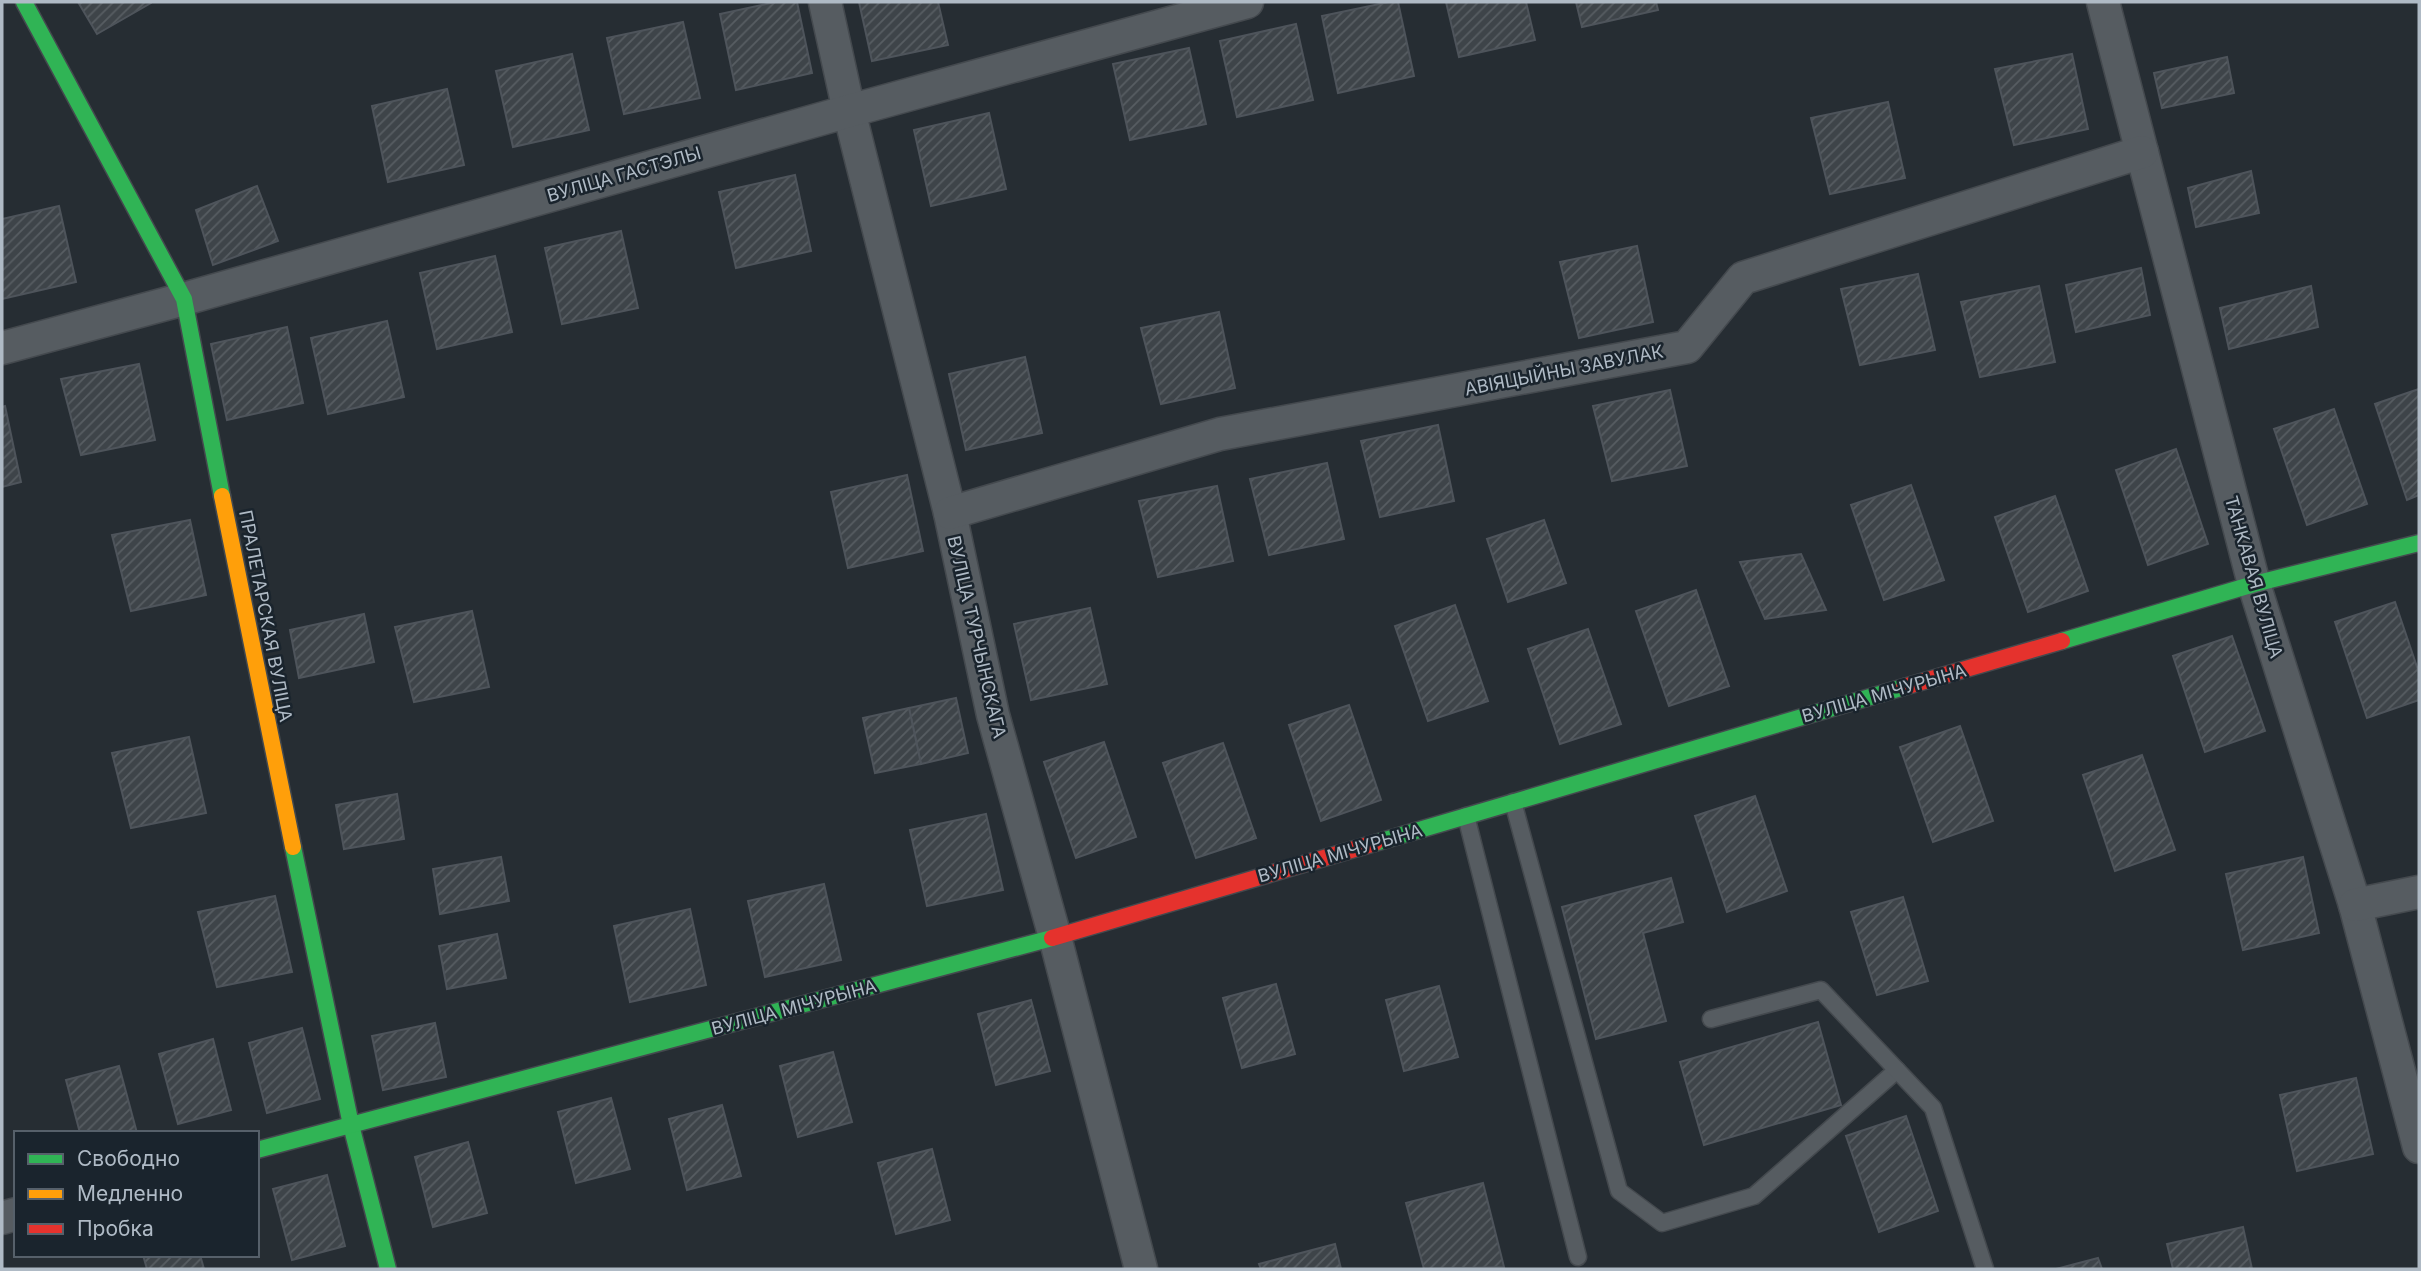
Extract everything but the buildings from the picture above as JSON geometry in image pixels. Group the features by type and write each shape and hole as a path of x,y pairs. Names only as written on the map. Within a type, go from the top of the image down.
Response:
{"street":[{"name":"ПРАЛЕТАРСКАЯ ВУЛІЦА","path":"24,2 184,299 261,694 351,1125 388,1269"},
{"name":"ВУЛІЦА ТУРЧЫНСКАГА","path":"825,2 849,111 950,513 993,715 1055,937 1141,1269"},
{"name":"ВУЛІЦА ГАСТЭЛЫ","path":"2,348 1247,2"},
{"name":"ТАНКАВАЯ ВУЛІЦА","path":"2104,2 2254,584 2355,905 2419,1147"},
{"name":"АВІЯЦЫЙНЫ ЗАВУЛАК","path":"950,513 1220,434 1687,347 1743,278 2142,152"},
{"name":"ВУЛІЦА МІЧУРЫНА","path":"259,1149 1055,937 2254,584 2419,543"},
{"path":"2355,905 2419,892"}],"lane":[{"path":"1513,802 1619,1191 1662,1223 1754,1196 1898,1070"},
{"path":"1466,816 1577,1257"},
{"path":"1711,1019 1821,990 1933,1108 1985,1269"}],"traffic: fast":[{"path":"24,2 184,299 222,496"},
{"path":"2062,641 2254,584 2419,543"},
{"path":"1375,843 1904,687"},
{"path":"293,847 351,1125 388,1269"},
{"path":"259,1149 1052,938"}],"traffic: slow":[{"path":"222,496 293,847"}],"traffic: jam":[{"path":"1904,687 2062,641"},
{"path":"1052,938 1375,843"}]}
